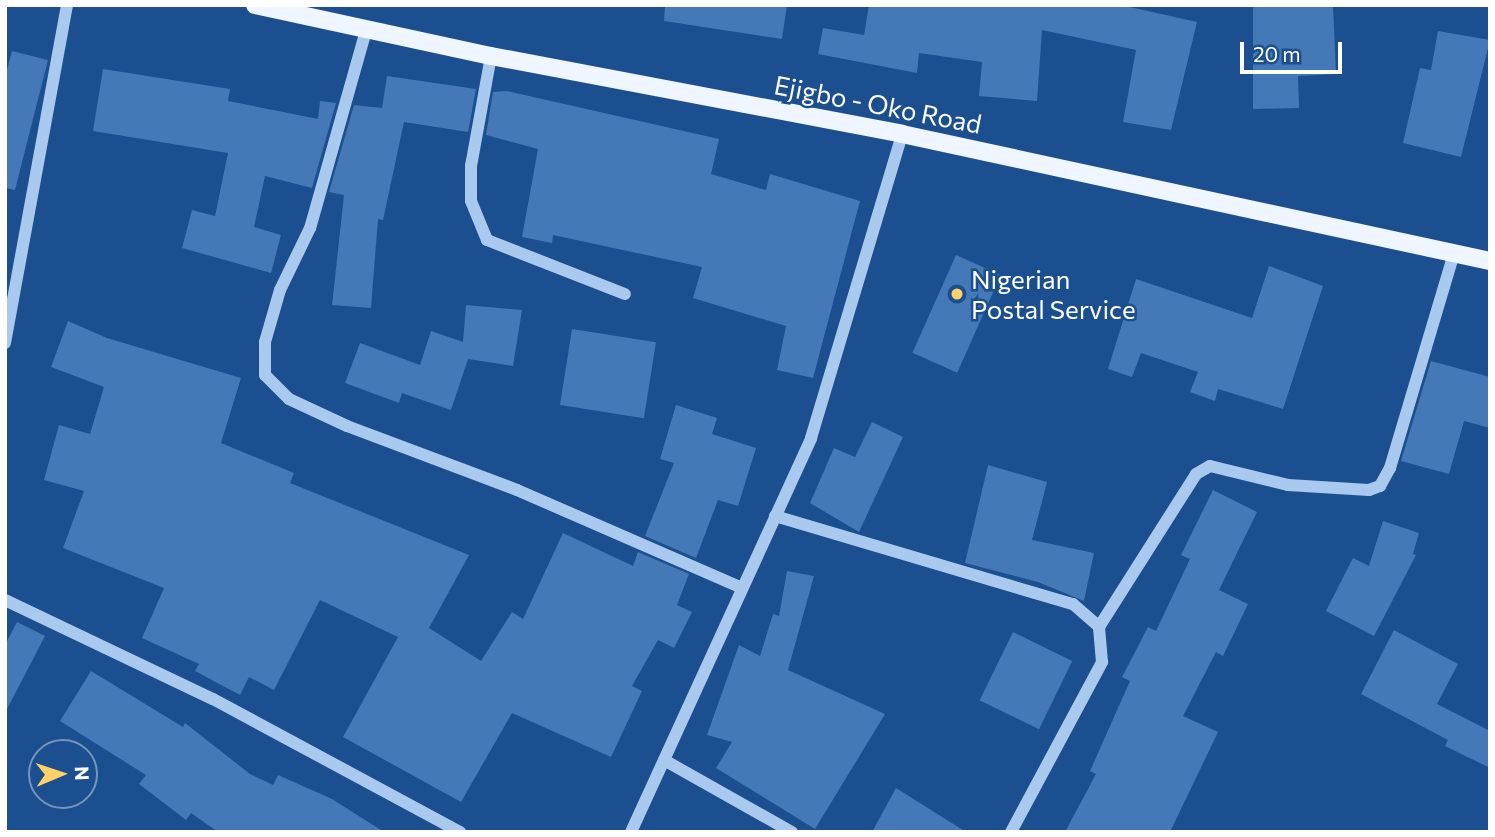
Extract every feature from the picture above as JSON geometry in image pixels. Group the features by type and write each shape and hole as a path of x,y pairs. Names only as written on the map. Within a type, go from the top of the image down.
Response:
{"main road":[{"name":"Ejigbo - Oko Road","path":"255,5 368,27 491,56 902,134 1490,261"}],"street":[{"path":"5,343 67,5"},
{"path":"368,27 310,228 276,303 265,342 265,375 289,399 347,426 517,490 740,587"},
{"path":"491,56 471,166 471,201 487,240 625,294"},
{"path":"631,832 740,587 775,516 828,388 902,134"},
{"path":"1011,832 1102,662 1099,627 1196,474 1210,466 1288,485 1369,490 1380,486 1454,253"},
{"path":"775,516 1073,604 1099,627"},
{"path":"5,600 213,699 460,832"},
{"path":"664,760 792,832"}],"building":[{"path":"665,5 787,5 782,39 664,21"},
{"path":"869,5 1121,5 1197,22 1171,130 1123,122 1136,50 1042,30 1037,101 979,96 982,62 919,53 917,73 818,54 823,28 864,35"},
{"path":"1253,5 1333,5 1336,74 1298,76 1299,108 1253,109"},
{"path":"1438,31 1490,40 1461,157 1403,143 1420,68 1431,70"},
{"path":"12,51 48,60 15,190 5,188 5,77"},
{"path":"103,69 230,89 228,101 318,119 320,101 336,103 312,188 265,176 254,227 281,235 271,273 182,248 192,210 215,216 228,153 93,131"},
{"path":"387,76 476,89 468,132 404,122 383,220 378,219 371,308 332,305 344,195 329,192 354,105 382,108"},
{"path":"507,91 719,139 711,174 766,190 770,174 860,201 813,378 777,370 786,326 693,298 702,267 553,235 552,243 522,237 538,149 486,135 493,92"},
{"path":"956,255 1001,275 957,373 912,353"},
{"path":"1269,266 1323,286 1283,409 1218,389 1215,401 1190,392 1198,372 1141,353 1132,377 1108,369 1136,279 1252,318"},
{"path":"466,305 522,310 513,366 468,359 451,410 402,393 399,403 345,383 360,343 420,365 431,331 463,342"},
{"path":"68,321 107,338 241,378 221,443 294,473 290,483 469,555 429,628 481,661 512,612 523,619 563,533 633,566 638,552 689,574 677,605 692,612 674,648 658,640 632,686 642,691 611,757 512,713 461,802 343,737 398,637 320,600 274,690 249,677 240,695 195,671 199,664 142,638 164,588 63,548 84,491 44,480 59,425 90,434 104,387 51,367"},
{"path":"572,329 656,342 644,418 560,405"},
{"path":"1431,361 1490,377 1490,428 1464,421 1449,474 1401,461"},
{"path":"676,405 717,418 712,434 756,448 738,506 718,500 696,558 645,536 674,463 660,459"},
{"path":"872,422 903,437 859,532 810,503 834,448 855,457"},
{"path":"988,465 1047,482 1032,540 1094,553 1084,601 1038,582 965,563"},
{"path":"1213,490 1257,512 1219,590 1248,604 1223,656 1216,652 1183,716 1218,732 1170,832 1065,832 1096,774 1090,771 1130,681 1122,677 1148,627 1156,631 1190,559 1181,555"},
{"path":"1383,521 1419,533 1413,554 1416,555 1374,636 1326,611 1353,558 1369,566"},
{"path":"787,571 814,576 788,670 885,714 815,829 716,768 732,742 707,735 739,645 760,656 773,614 779,616"},
{"path":"17,622 45,636 5,713 5,645"},
{"path":"1394,630 1458,664 1437,704 1490,731 1490,768 1445,746 1448,740 1361,694"},
{"path":"1013,632 1072,661 1039,729 980,700"},
{"path":"91,671 183,727 185,723 250,774 273,785 278,775 332,799 384,832 218,832 191,813 186,820 139,784 146,775 98,745 98,739 89,739 60,721"},
{"path":"896,788 966,832 872,832"}],"place":[{"name":"Nigerian Postal Service","path":"957,294"}]}
